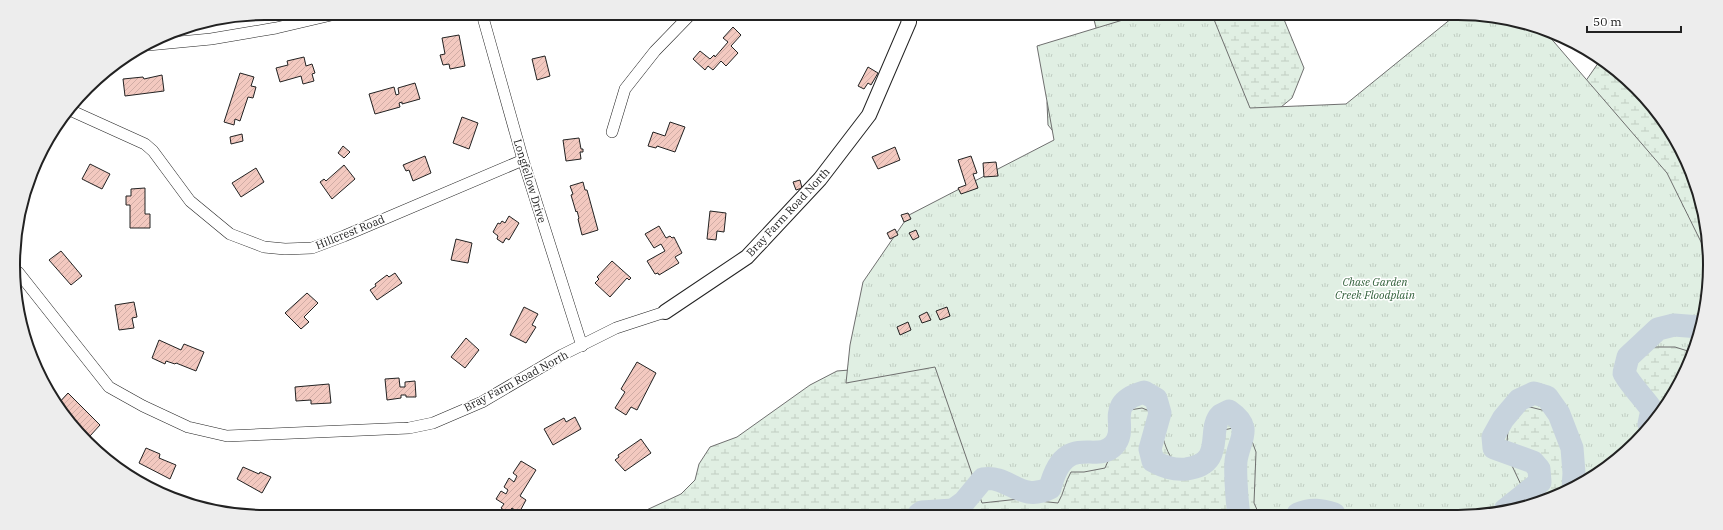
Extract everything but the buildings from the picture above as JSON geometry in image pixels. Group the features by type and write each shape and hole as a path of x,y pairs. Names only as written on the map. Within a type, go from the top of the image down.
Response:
{"street":[{"path":"160,44 211,39 276,28 310,20"},
{"name":"Longfellow Drive","path":"484,20 523,160 582,346"},
{"path":"612,132 625,89 655,52 685,20"},
{"name":"Bray Farm Road North","path":"21,275 109,387 143,406 188,427 227,436 409,428 433,423 482,402 562,355 616,328 665,312 747,257 820,179 869,115 908,20"},
{"name":"Hillcrest Road","path":"74,112 145,144 153,151 190,201 230,234 264,247 300,249 312,248 344,236 523,160"}],"green space":[{"path":"1094,20 1284,20 1304,68 1292,98 1264,121 1065,146 1048,125 1047,103 1050,89 1100,43"},
{"name":"Chase Garden Creek Floodplain","path":"1123,20 1214,20 1250,108 1346,104 1450,20 1490,22 1521,28 1551,39 1667,173 1702,243 1703,265 1701,297 1695,328 1687,351 1675,347 1640,347 1631,354 1632,369 1641,399 1644,425 1620,449 1594,469 1573,481 1572,469 1555,417 1546,411 1530,407 1518,409 1509,419 1506,453 1523,489 1525,501 1521,502 1490,508 1458,510 1257,510 1254,503 1256,452 1246,425 1224,430 1214,466 1211,471 1196,474 1186,472 1172,460 1164,442 1157,414 1142,408 1130,410 1105,468 1084,472 1071,472 1058,503 1019,499 982,503 935,367 846,383 850,345 863,282 909,215 1054,140 1037,46"},
{"name":"Chase Garden Creek Floodplain","path":"1598,64 1620,81 1642,103 1662,129 1678,157 1695,202 1701,233 1703,265 1701,297 1695,328 1678,373 1662,401 1642,427 1620,449 1594,469 1566,485 1521,502 1490,508 1458,510 646,510 681,494 695,480 699,464 710,447 737,437 810,385 837,371 862,369 1585,82"}],"waterway":[{"path":"1651,416 1652,410 1630,383 1624,373 1628,357 1658,329 1674,325 1695,327"},
{"path":"953,510 964,502 983,479 1001,481 1023,491 1040,492 1050,488 1056,470 1064,460 1072,454 1081,452 1099,452 1107,450 1114,445 1120,431 1120,409 1131,397 1144,392 1156,399 1160,413 1150,449 1153,461 1169,468 1186,469 1199,466 1207,460 1211,453 1217,421 1221,415 1229,411 1237,417 1243,428 1242,440 1236,461 1236,488 1239,510"},
{"path":"1513,504 1540,482 1539,469 1533,462 1494,448 1493,437 1503,419 1519,400 1534,393 1547,397 1559,414 1572,448 1574,481"}]}
